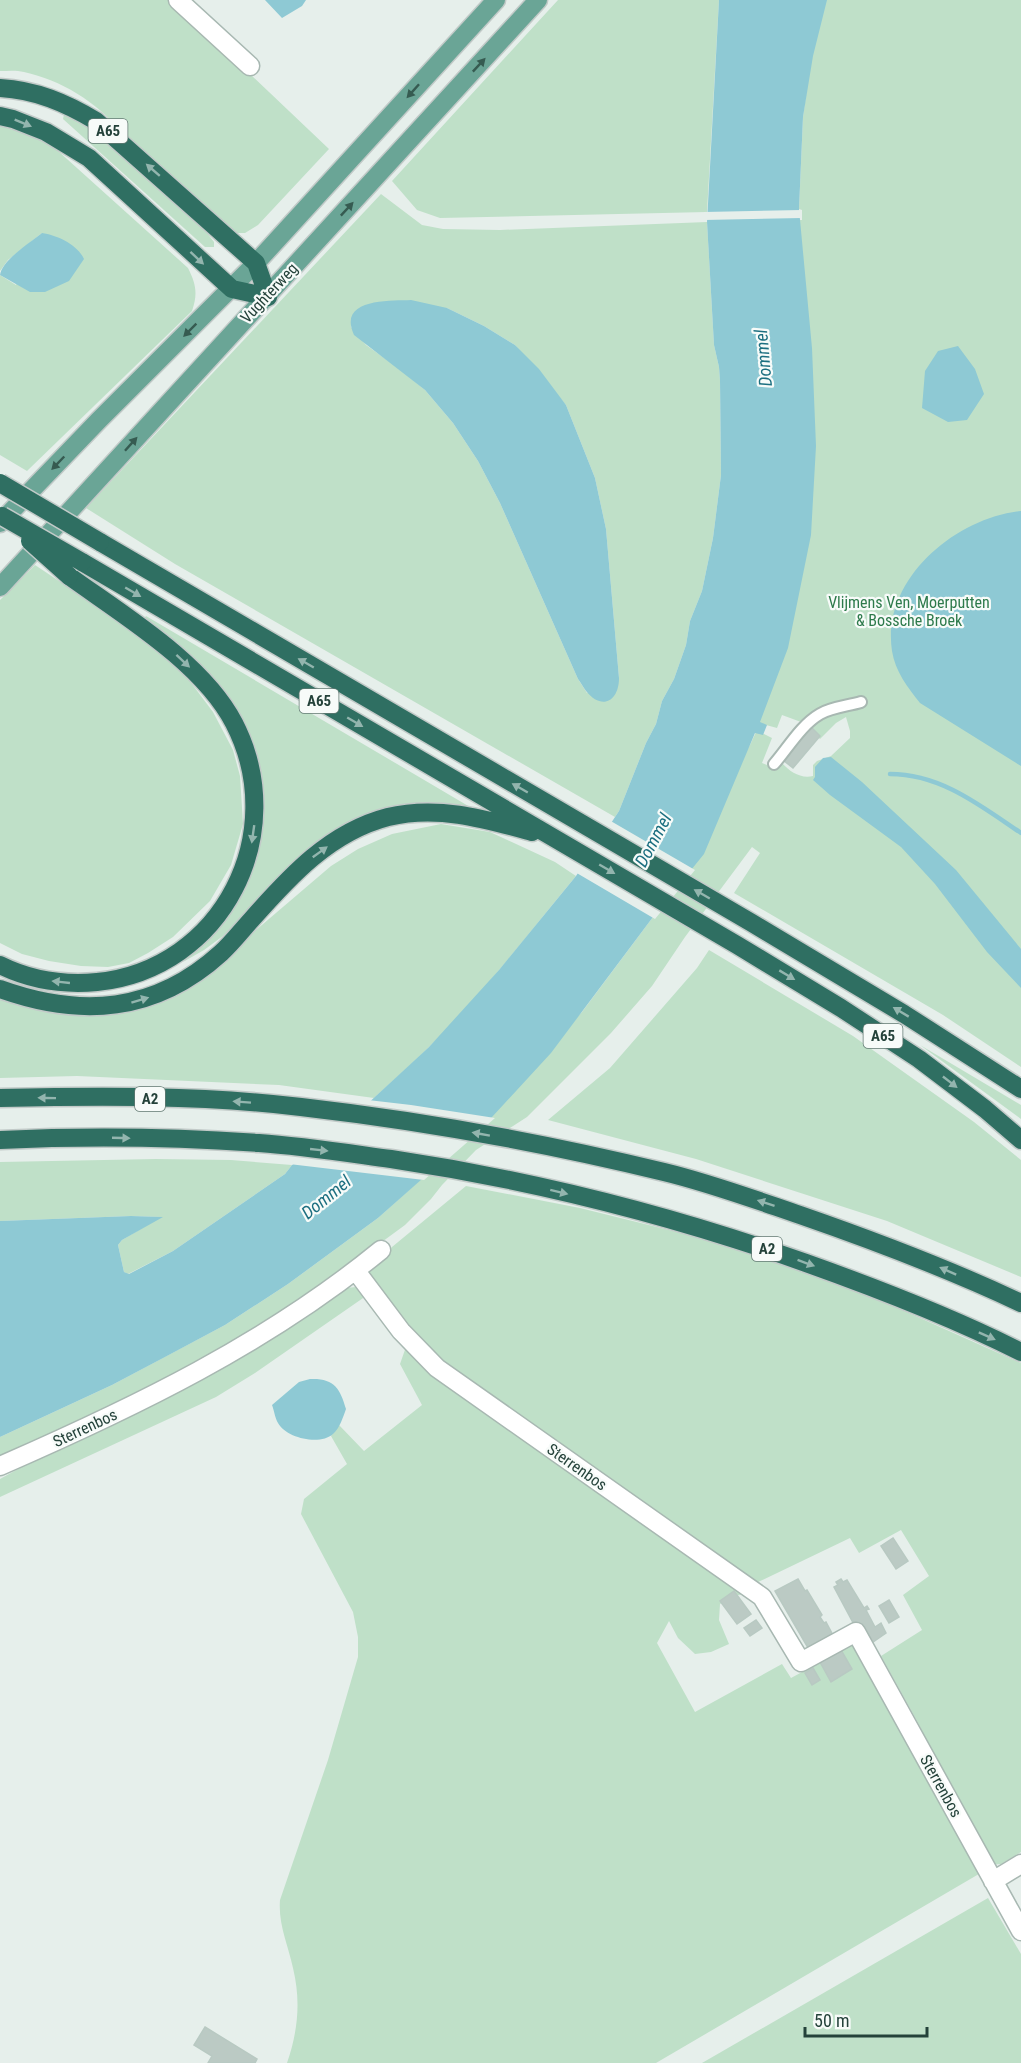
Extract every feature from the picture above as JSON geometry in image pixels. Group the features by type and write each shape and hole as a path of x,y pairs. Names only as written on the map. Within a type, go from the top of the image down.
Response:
{"highway":[{"name":"A65","path":"0,88 38,94 73,108 96,121 256,262 268,297"},
{"name":"A65","path":"0,116 46,132 89,158 232,289 268,297"},
{"name":"A65","path":"0,483 752,923 904,1014 1021,1089"},
{"name":"A65","path":"1,518 82,562 841,1008 919,1059 985,1109 1021,1140"},
{"path":"0,965 48,981 70,983 124,977 172,955 195,939 217,917 234,890 252,841 255,817 255,791 244,745 233,721 217,697 167,646 69,576 1,518"},
{"name":"A65","path":"0,989 46,1003 82,1006 119,1005 142,1000 168,989 193,975 222,952 286,881 314,856 341,837 365,825 389,817 427,812 462,814 556,839"},
{"name":"A2","path":"0,1098 190,1099 300,1107 538,1144 667,1173 765,1203 924,1260 1021,1303"},
{"name":"A2","path":"0,1140 109,1137 261,1143 356,1154 502,1178 656,1215 744,1241 912,1303 1021,1352"}],"main road":[{"name":"Vughterweg","path":"1,518 232,289 496,0"},
{"name":"Vughterweg","path":"0,586 268,297 538,0"}],"street":[{"path":"178,0 250,66"},
{"path":"356,1271 381,1250"},
{"name":"Sterrenbos","path":"0,1466 177,1384 274,1328 356,1271 400,1331 438,1368 762,1597 801,1662 856,1632 1021,1931"},
{"path":"993,1881 1021,1864"}],"lane":[{"path":"774,764 809,723 819,715 861,702"}],"green space":[{"path":"0,0 172,0 329,149 258,225 245,233 234,233 89,101 51,80 18,71 0,71"},
{"path":"558,0 719,0 707,212 440,218 417,210 392,181"},
{"name":"Vlijmens Ven, Moerputten & Bossche Broek","path":"819,0 1021,0 1021,1067 943,1015 734,893 760,853 752,847 685,937 652,986 611,1033 527,1117 476,1150 405,1225 330,1280 217,1354 0,1460 0,1437 112,1385 225,1325 288,1284 378,1218 419,1181 582,1012 653,917 756,732 803,257 799,220 802,220 802,210 799,209 803,117","holes":["840,702 844,712 825,717 811,727 820,739 836,723 846,717 850,731 850,738 831,756 813,765 813,776 804,777 796,774 782,763 772,767 762,763 772,738 762,733 766,725 777,728 782,715 801,722 815,710"]},
{"path":"65,110 102,136 137,166 204,229 214,242 214,247 205,247 63,119"},
{"path":"0,126 8,126 30,133 57,150 188,268 195,289 192,311 27,471 0,455 0,275 16,285 42,233 8,260 0,271"},
{"path":"381,194 422,225 443,229 500,230 707,222 714,345 720,381 721,475 713,538 702,591 690,621 686,645 674,679 662,701 656,724 615,817 175,564 86,508","holes":["447,308 484,326 515,345 566,405 595,478 606,529 619,678 587,693 578,679 500,503 478,461 453,423 425,390 366,345 351,327 352,318"]},
{"path":"35,565 149,641 189,680 213,712 233,750 240,776 243,824 231,865 210,901 173,937 129,963 108,967 81,966 22,954 0,943 0,600"},
{"path":"146,616 470,807 469,809 390,809 271,887 223,936 183,962 224,920 242,892 259,843 261,819 250,741 143,620"},
{"path":"441,824 490,832 555,862 576,876 448,1028 374,1098 279,1085 77,1076 0,1078 0,997 16,1005 45,1011 80,1015 110,1012 208,973 234,953 256,930 331,866 358,849 392,834"},
{"path":"709,950 853,1036 974,1122 1021,1160 1021,1277 887,1221 696,1159 548,1120 610,1068 697,968"},
{"path":"920,1045 1021,1105 1021,1119"},
{"path":"231,1160 292,1165 285,1174 173,1251 128,1274 124,1272 118,1245 122,1240 161,1217 0,1221 0,1162"},
{"path":"466,1186 580,1208 746,1249 873,1297 1021,1363 1021,1852 1001,1864 990,1865 917,1721 881,1656 922,1630 903,1595 929,1576 901,1530 859,1553 850,1538 756,1583 454,1375 372,1287 369,1272 375,1261"},
{"path":"356,1287 366,1296 255,1373 216,1397 0,1497 0,1479 346,1288"},
{"path":"407,1344 746,1593 728,1598 720,1604 719,1620 729,1644 711,1652 695,1654 678,1638 669,1621 657,1643 695,1712 782,1664 791,1678 856,1643 984,1871 656,2063 287,2063 294,2039 298,2004 291,1959 280,1918 280,1900 328,1760 358,1657 358,1637 353,1612 301,1514 304,1499 347,1464 331,1436 339,1425 364,1451 422,1405 400,1364"},
{"path":"988,1898 1021,1954 1021,2063 702,2063"}],"water":[{"path":"265,0 306,0 302,6 282,18"},
{"name":"Dommel","path":"719,0 827,0 813,56 803,117 799,209 812,348 816,446 811,535 788,648 760,722 767,725 763,735 755,733 704,854 653,917 551,1053 492,1117 378,1218 288,1284 225,1325 112,1385 0,1437 0,1221 163,1217 122,1240 118,1245 124,1272 129,1274 173,1251 285,1174 292,1165 338,1131 429,1047 499,970 576,876 619,811 686,645 690,621 702,591 713,538 721,475 720,381 714,345 707,222"},
{"path":"42,233 66,242 77,249 84,259 69,281 45,292 30,292 0,275 11,258"},
{"path":"411,300 447,308 484,326 515,345 539,369 566,405 595,478 606,529 619,678 616,693 608,701 598,701 592,697 578,679 500,503 478,461 453,423 425,390 354,335 351,323 353,314 359,308 379,302"},
{"path":"958,346 975,369 984,394 967,420 948,422 922,408 925,371 938,351"},
{"path":"1021,511 1021,766 920,703 896,665 892,651 892,625 898,600 911,577 928,557 948,540 971,526 996,516"},
{"path":"831,757 862,782 956,870 1021,949 1021,988 987,952 935,884 901,847 813,780 815,767 823,758"},
{"path":"310,1379 325,1380 335,1386 346,1409 335,1432 327,1438 312,1440 295,1436 282,1428 276,1419 272,1405 299,1382"}],"pier":[{"path":"802,210 802,218 704,220 704,212"},
{"path":"609,820 695,870 655,919 575,872"},
{"path":"368,1100 495,1118 424,1180 289,1164"}],"building":[{"path":"811,727 820,736 793,768 783,760"},
{"path":"893,1538 908,1561 896,1569 881,1546"},
{"path":"798,1579 805,1591 807,1590 822,1615 820,1617 824,1623 826,1622 836,1641 811,1653 775,1591"},
{"path":"841,1579 843,1582 847,1580 864,1608 867,1606 869,1609 866,1610 875,1627 881,1623 886,1633 866,1647 834,1587"},
{"path":"734,1591 751,1614 737,1624 720,1601"},
{"path":"889,1600 899,1617 889,1623 879,1606"},
{"path":"756,1620 762,1628 750,1636 744,1628"},
{"path":"841,1650 852,1669 831,1682 820,1662"},
{"path":"813,1668 820,1680 812,1685 805,1673"},
{"path":"205,2027 257,2059 255,2063 208,2063 212,2056 194,2045"}],"waterway":[{"path":"890,774 926,779 960,793 1021,833"}]}
